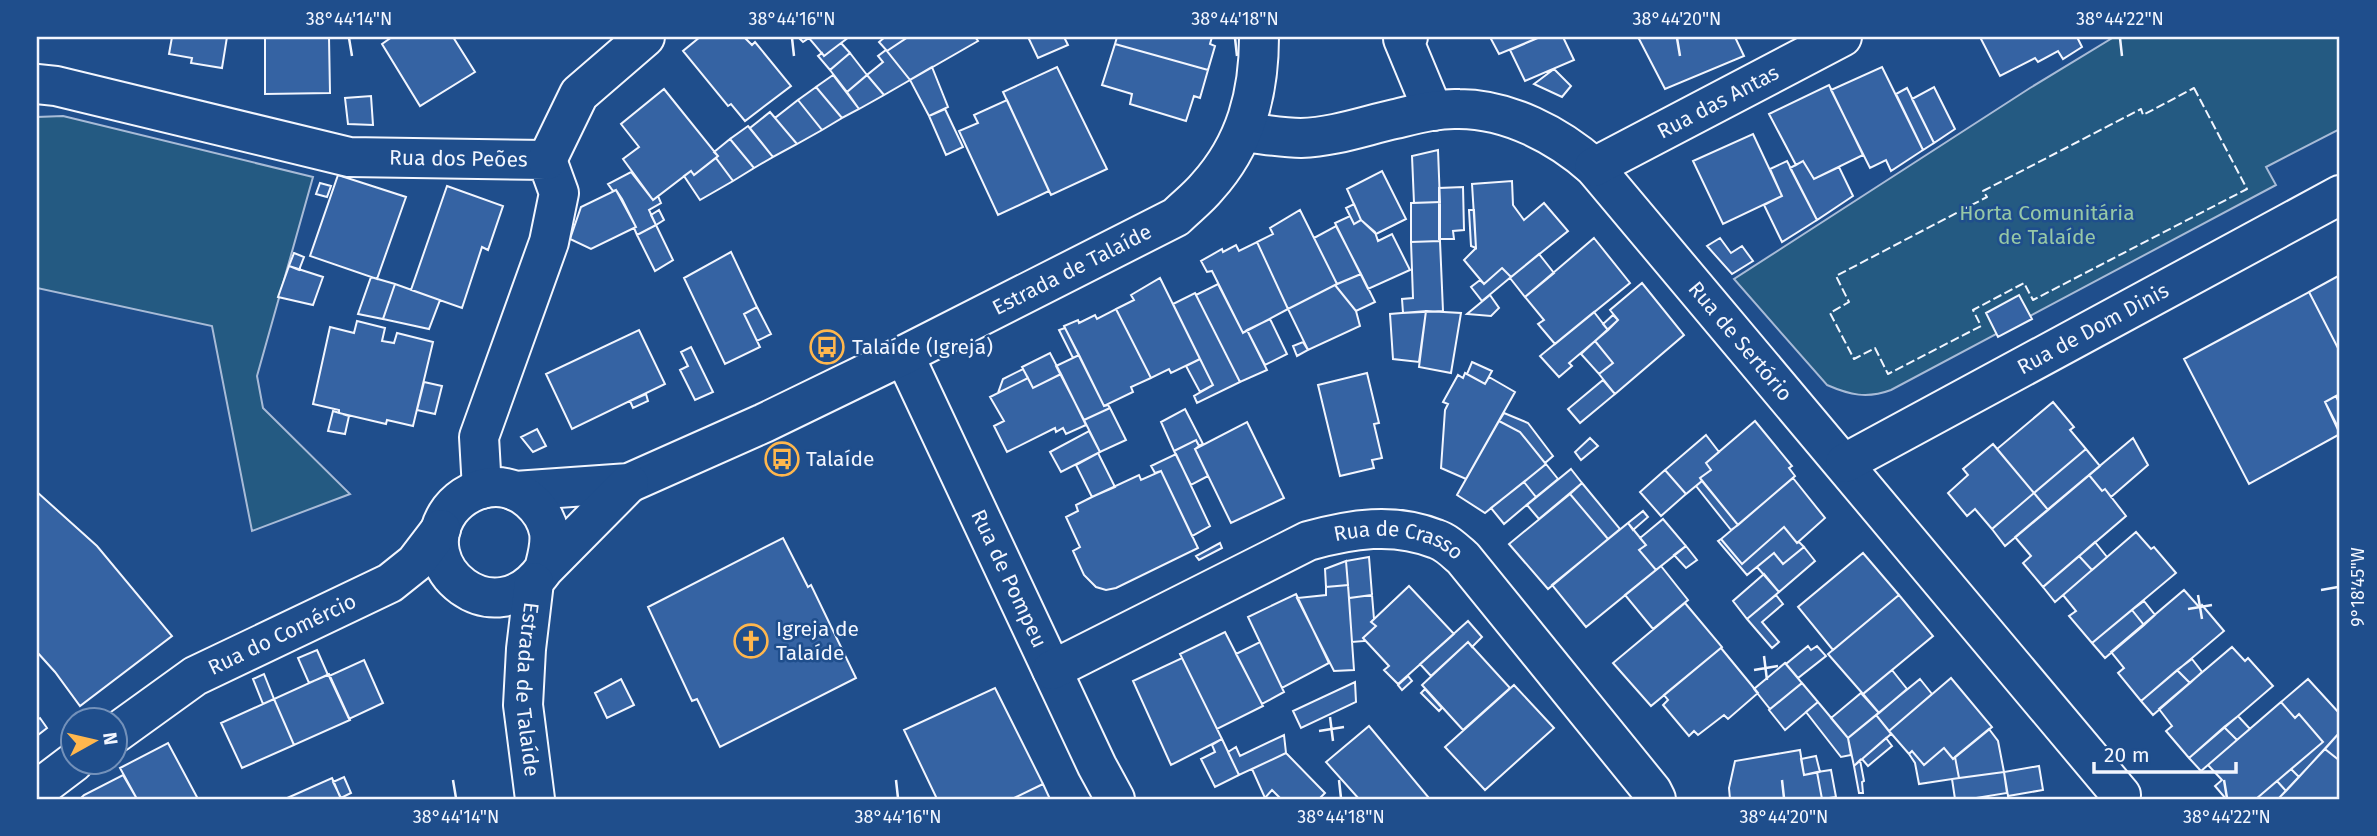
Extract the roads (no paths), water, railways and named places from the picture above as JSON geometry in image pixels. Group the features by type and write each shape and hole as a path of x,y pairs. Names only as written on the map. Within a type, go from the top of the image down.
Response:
{"street":[{"path":"547,160 579,94 645,37"},
{"name":"Estrada de Talaíde","path":"629,482 522,591 506,597 490,598 473,594 458,584 447,571 441,555 441,529 455,504 467,495 498,490 629,482 764,423 1176,217 1207,187 1243,132 1255,98 1259,37"},
{"name":"Rua das Antas","path":"1594,166 1842,37"},
{"path":"1404,38 1433,111"},
{"name":"Rua dos Peões","path":"37,84 56,86 349,157 547,160 559,193 549,242 479,438 498,490"},
{"name":"Rua de Sertório","path":"1243,132 1300,138 1331,135 1433,111 1459,109 1497,114 1548,134 1574,149 1594,166 2121,798"},
{"name":"Rua de Dom Dinis","path":"1844,463 2340,195"},
{"name":"Rua de Pompeu","path":"904,355 1115,799"},
{"name":"Estrada de Talaíde","path":"498,490 531,501 543,515 549,533 549,551 539,575 526,649 523,705 535,799"},
{"name":"Rua do Comércio","path":"130,723 195,676 390,583 415,563 441,529"},
{"name":"Rua de Crasso","path":"1052,670 1308,541 1346,530 1402,529 1438,539 1463,558 1656,799"},
{"path":"37,790 60,773"}],"place":[{"name":"Talaíde (Igreja)","path":"827,347"},
{"name":"Talaíde","path":"782,459"},
{"name":"Igreja de Talaíde","path":"751,641"}],"park label":[{"name":"Horta Comunitária de Talaíde","path":"2047,225"}]}
